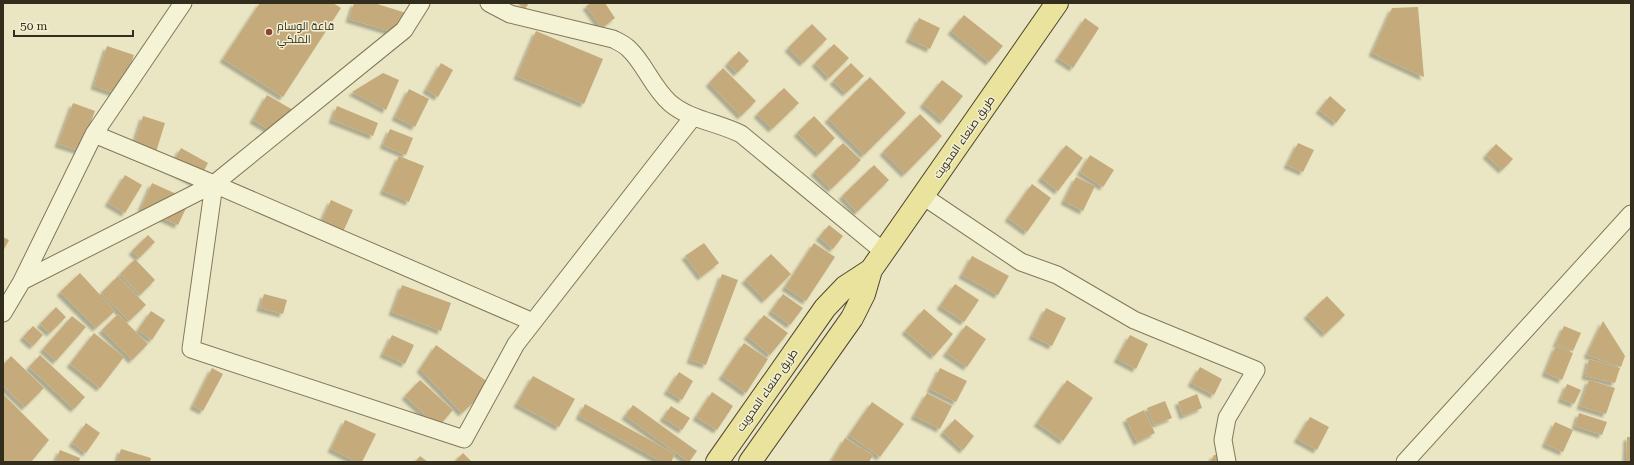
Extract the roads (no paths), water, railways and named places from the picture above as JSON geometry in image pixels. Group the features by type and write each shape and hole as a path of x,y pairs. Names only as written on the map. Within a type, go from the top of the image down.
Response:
{"main road":[{"name":"طريق صنعاء المحويت","path":"750,462 852,318 864,294 871,270 1057,3"},
{"name":"طريق صنعاء المحويت","path":"716,462 825,308 845,287 871,270"}],"street":[{"path":"3,313 22,281 94,134 183,3"},
{"path":"22,281 214,184 404,30 421,3"},
{"path":"489,3 510,14 613,39 622,44 634,55 661,94 670,103 692,117 729,128 746,138 884,252"},
{"path":"214,184 191,349 464,439 516,344 692,117"},
{"path":"94,134 214,184 533,322"},
{"path":"923,196 1020,262 1057,275 1134,320 1256,370 1227,418 1223,440 1227,462"},
{"path":"1406,462 1631,214"}],"place":[{"name":"قاعة الوسام الملكي","path":"269,32"}]}
